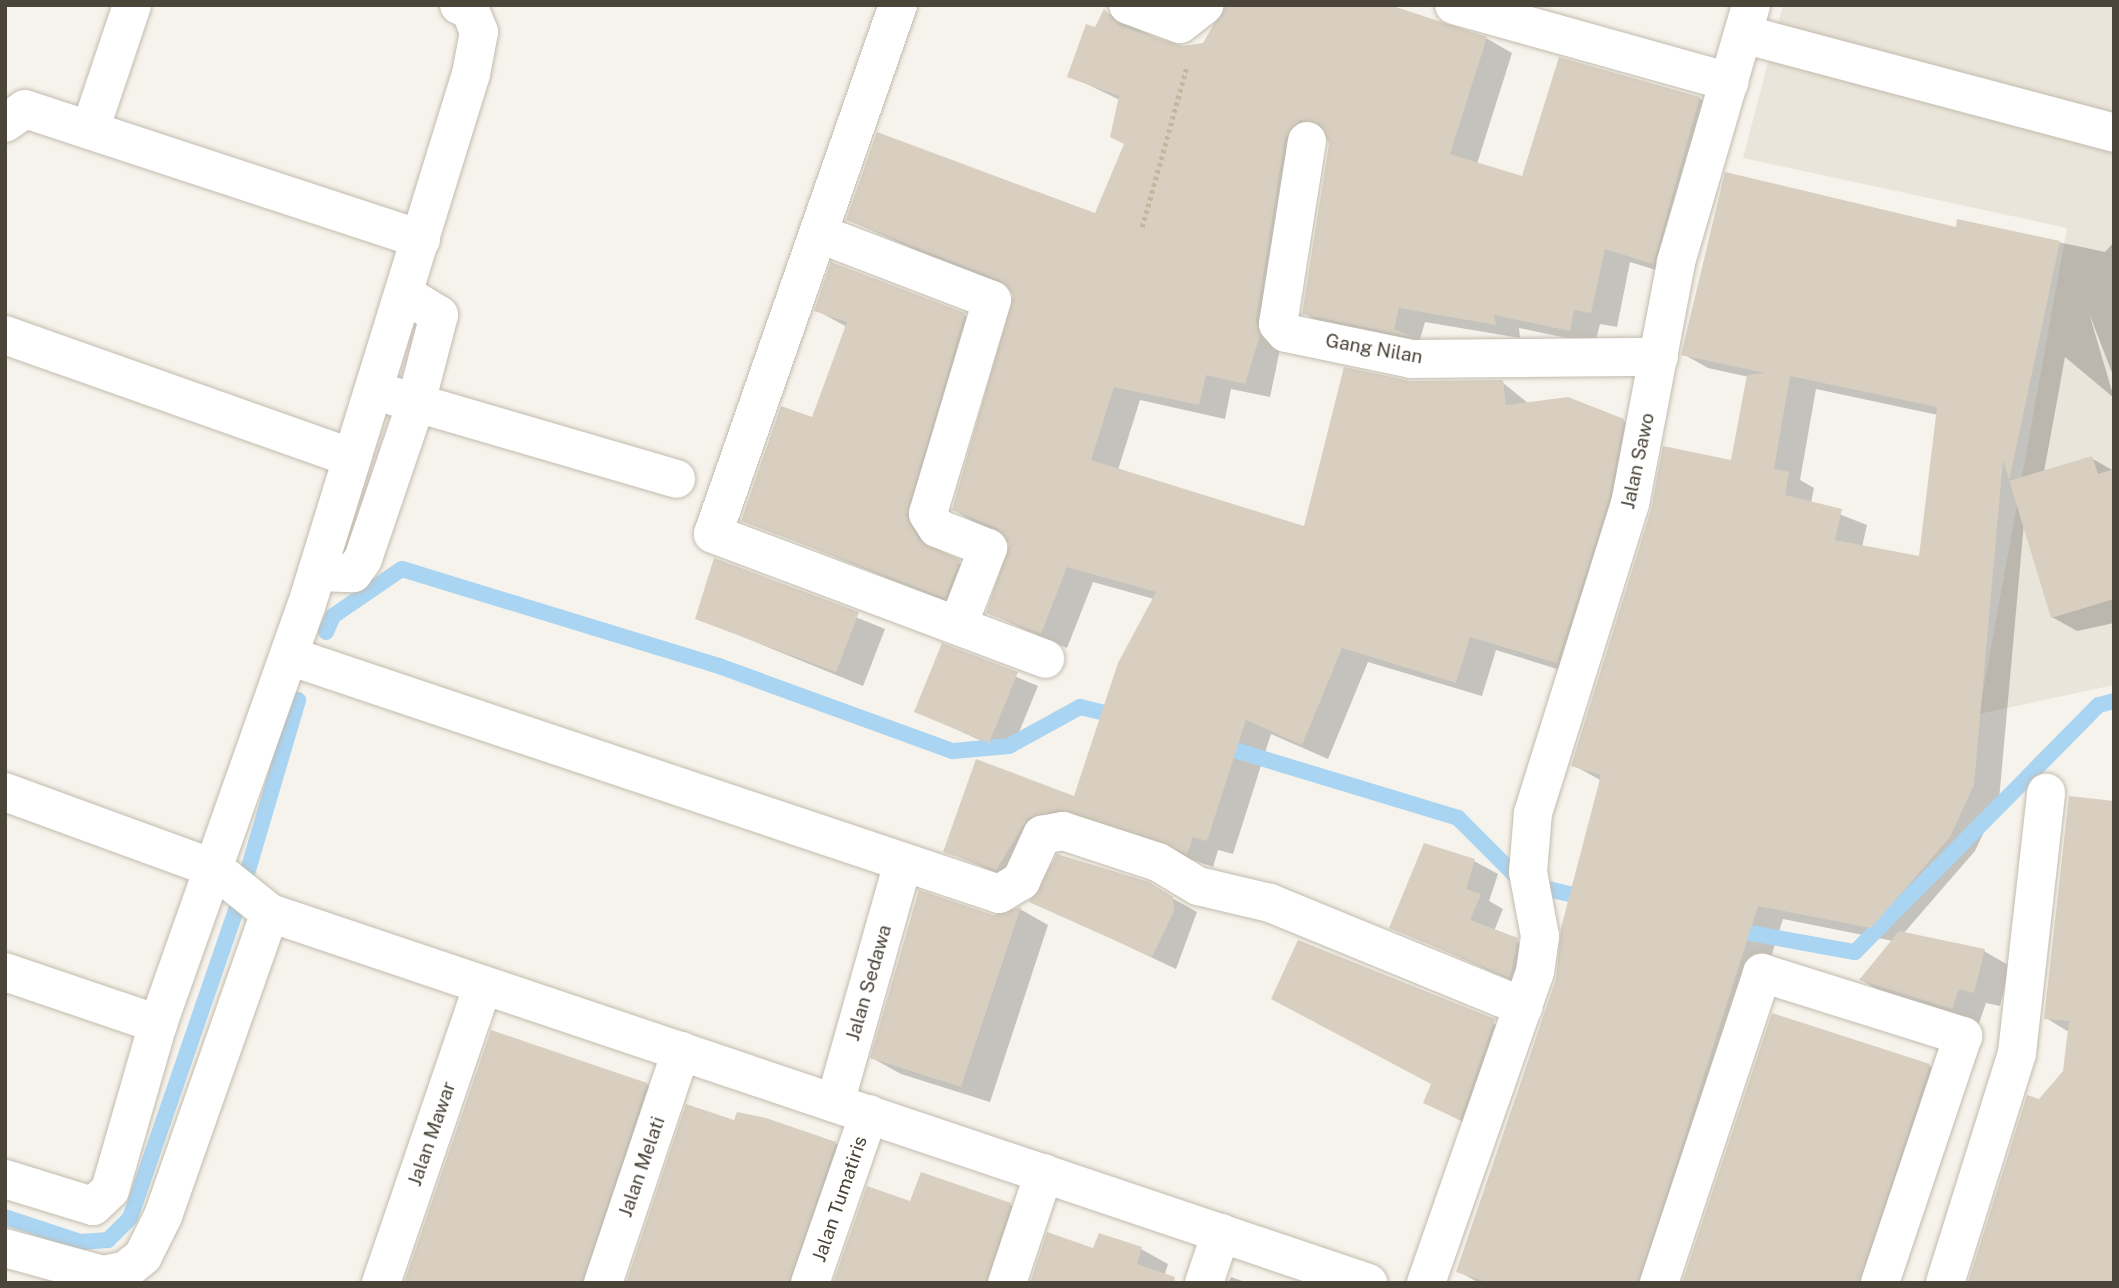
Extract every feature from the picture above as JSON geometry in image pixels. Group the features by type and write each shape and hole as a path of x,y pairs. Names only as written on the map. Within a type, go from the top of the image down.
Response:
{"street":[{"path":"90,130 132,5"},
{"path":"5,1179 93,1206 102,1201 158,1024 219,873 421,239 479,32 470,10 459,5"},
{"path":"898,5 713,534 1045,660"},
{"path":"1128,5 1196,14"},
{"path":"1477,8 1729,82"},
{"path":"1747,20 2114,133"},
{"name":"Jalan Sawo","path":"1426,1283 1523,1007 1540,951 1537,914 1528,872 1533,813 1630,503 1676,262 1747,20"},
{"path":"5,124 25,109 421,239"},
{"name":"Gang Nilan","path":"1307,141 1278,324 1286,333 1411,359 1659,357"},
{"path":"820,234 992,300 928,514 937,528 988,548 958,625"},
{"path":"317,572 353,573 363,559 416,403 439,315 404,294"},
{"path":"5,335 352,457"},
{"path":"374,389 676,478"},
{"path":"289,656 903,862 1007,893 1021,881 1042,835 1063,831 1158,862 1198,886 1270,904 1523,1007"},
{"path":"5,792 219,873 265,908 483,985 1368,1283"},
{"path":"1945,1283 2017,1053 2046,793"},
{"name":"Jalan Sedawa","path":"852,1109 903,862"},
{"path":"5,1248 88,1274 126,1277 143,1255 163,1216 265,908"},
{"path":"5,972 158,1024"},
{"path":"1658,1283 1762,973 1963,1036 1880,1283"},
{"name":"Jalan Mawar","path":"381,1283 483,985"},
{"name":"Jalan Melati","path":"603,1283 681,1051"},
{"name":"Jalan Tumatiris","path":"810,1283 852,1109"},
{"path":"1007,1283 1044,1173"},
{"path":"1204,1283 1221,1233"}],"path":[{"path":"1142,227 1192,48 1196,14"}],"shaded area":[{"path":"1783,5 2114,5 2114,685 1979,714 2067,228 1743,158"}],"building":[{"path":"1225,5 1390,5 1487,37 1450,154 1522,176 1559,57 1700,97 1653,264 1605,249 1591,313 1574,310 1570,331 1494,315 1496,325 1399,308 1394,329 1413,337 1302,314 1329,144 1320,124 1300,120 1285,138 1256,321 1260,335 1245,384 1206,375 1199,405 1114,387 1091,460 1304,526 1344,367 1411,381 1503,380 1506,405 1568,397 1624,419 1609,499 1557,663 1470,637 1456,683 1342,648 1302,745 1246,720 1207,841 1193,837 1187,854 1059,810 1028,818 996,870 943,852 976,759 1074,796 1118,663 1156,592 1067,567 1041,634 986,613 1009,544 997,528 952,510 1013,295 1000,280 846,220 877,132 1095,213 1124,144 1110,137 1119,96 1067,77 1086,24 1095,27 1104,9 1120,26 1183,46 1203,43"},
{"path":"1725,172 1956,227 1957,219 2060,241 2009,480 2003,460 1974,785 1950,837 1871,928 1758,906 1638,1283 1489,1283 1456,1272 1556,979 1561,928 1601,775 1571,766 1651,510 1663,446 1731,460 1747,375 1765,373 1681,355","holes":["1790,376 1937,407 1919,556 1835,540 1842,509 1785,495 1789,472 1774,469"]},
{"path":"831,262 965,313 906,516 919,540 960,560 945,598 741,521 781,406 812,417 847,322 814,311"},
{"path":"2092,456 2098,474 2114,469 2114,599 2051,618 2009,481"},
{"path":"714,558 859,612 836,672 695,619"},
{"path":"942,643 1018,672 989,743 914,712"},
{"path":"2069,796 2114,801 2114,1283 1968,1283 2027,1095 2039,1099 2063,1071 2069,1021 2044,1019"},
{"path":"1424,843 1475,859 1466,889 1481,894 1470,920 1518,938 1510,978 1389,928"},
{"path":"1057,854 1149,882 1173,897 1174,911 1152,957 1029,902"},
{"path":"919,890 993,915 1021,907 961,1087 870,1058"},
{"path":"1899,931 1985,949 1974,993 1959,989 1952,1009 1859,980"},
{"path":"1298,940 1495,1019 1460,1120 1423,1103 1431,1084 1271,999"},
{"path":"1772,1013 1930,1064 1859,1283 1682,1283"},
{"path":"491,1030 647,1083 582,1283 404,1283"},
{"path":"686,1104 734,1120 737,1112 766,1118 836,1142 789,1283 626,1283"},
{"path":"921,1172 1011,1203 986,1283 833,1283 867,1186 910,1201"},
{"path":"1047,1232 1093,1248 1099,1233 1142,1247 1137,1264 1175,1277 1174,1283 1030,1283"}],"waterway":[{"path":"326,632 333,616 402,569 719,666 953,751 1009,746 1080,707 1122,717"},
{"path":"5,1217 80,1242 108,1240 130,1218 236,911 298,700"},
{"path":"1728,929 1855,952 2099,705 2114,701"},
{"path":"1218,745 1458,818 1523,883 1590,899"}]}
